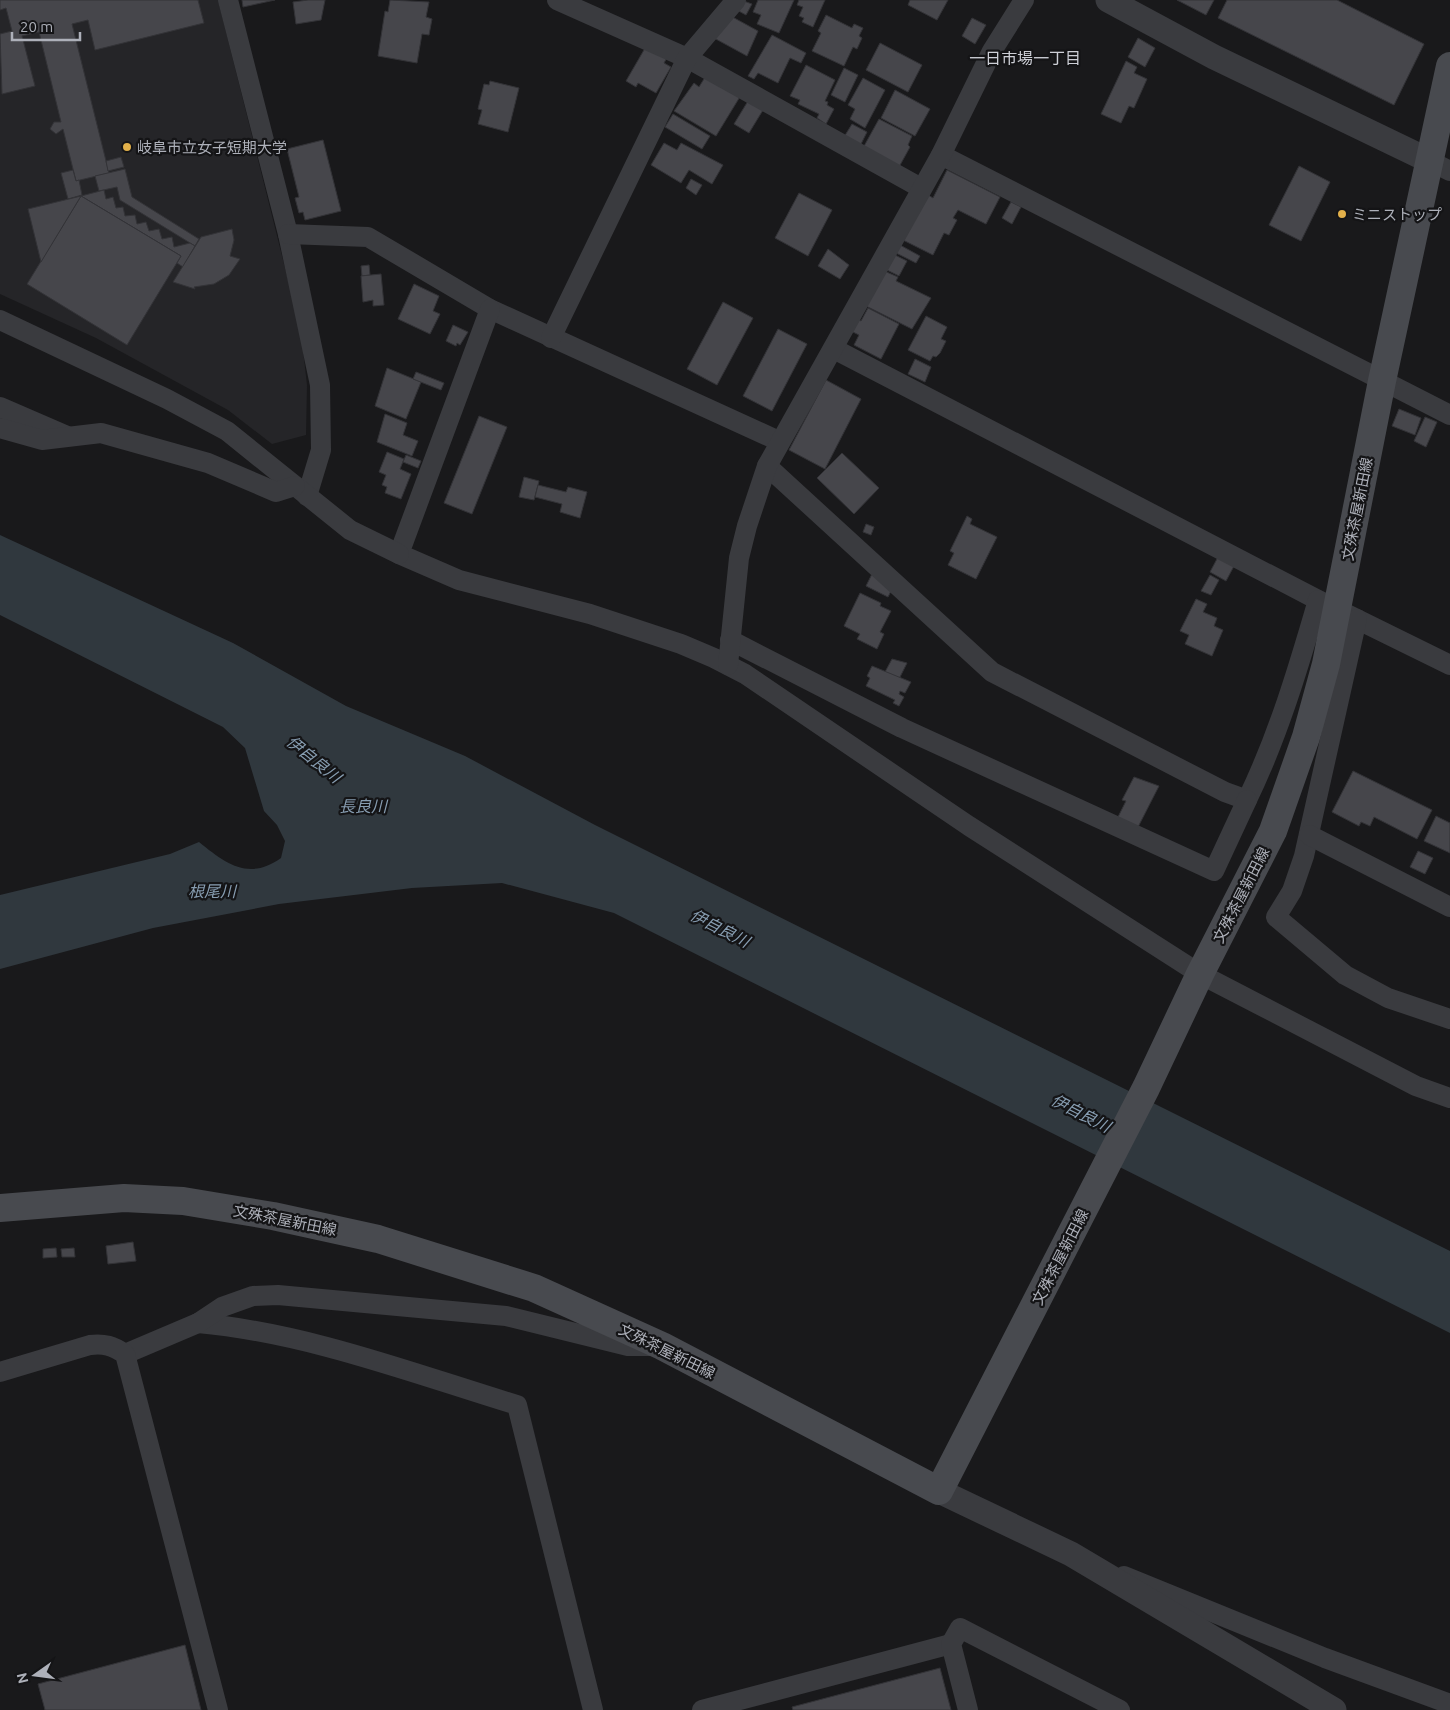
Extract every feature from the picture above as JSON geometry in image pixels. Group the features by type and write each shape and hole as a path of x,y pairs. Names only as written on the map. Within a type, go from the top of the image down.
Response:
{"main road":[{"name":"文殊茶屋新田線","path":"0,1208 124,1198 183,1202 273,1216 378,1239 534,1288 662,1346 939,1491 1273,831 1306,737 1326,664 1382,382 1440,166 1450,66"}],"street":[{"path":"228,0 288,234 320,385 321,450 301,491"},
{"path":"557,0 687,58 920,188"},
{"path":"551,338 687,58 736,0"},
{"path":"728,665 739,558 747,526 767,466 778,442 834,349 920,188 941,155 992,50 1024,0"},
{"path":"1108,0 1214,57 1440,166"},
{"path":"941,155 1382,382 1450,415"},
{"path":"288,234 368,237 490,309 778,442"},
{"path":"399,554 490,309"},
{"path":"0,320 167,399 227,431 350,530 399,554 459,580 590,614 681,644 745,674 969,826 1200,974 1416,1086 1450,1098"},
{"path":"834,349 1337,609 1450,665"},
{"path":"0,407 67,436"},
{"path":"0,428 42,440 101,433 208,463 276,492 301,491"},
{"path":"767,466 992,672 1224,792 1247,800"},
{"path":"730,640 902,728 1214,871 1269,755 1292,691 1337,609"},
{"path":"1337,609 1309,835 1292,891 1276,917 1345,974 1388,998 1450,1019"},
{"path":"1309,835 1450,907"},
{"path":"1416,1086 1450,1087"},
{"path":"125,1354 198,1323 222,1307 252,1296 278,1295 506,1316 628,1346 662,1346"},
{"path":"198,1323 236,1327 310,1342 517,1405 593,1710"},
{"path":"0,1372 90,1345 109,1345 125,1354 218,1710"},
{"path":"939,1491 1072,1554 1325,1658 1450,1704"},
{"path":"1072,1554 1334,1710"},
{"path":"968,1710 951,1644 960,1628 1120,1710"},
{"path":"702,1710 951,1644"}],"shaded area":[{"name":"岐阜市立女子短期大学","path":"0,0 218,0 301,332 307,385 306,435 272,444 228,410 96,338 0,294"}],"water":[{"name":"長良川","path":"0,535 233,643 346,706 465,756 595,825 1450,1251 1450,1333 614,913 502,883 412,888 279,904 153,928 0,969 0,895 170,854 199,842 228,863 248,869 258,868 269,865 281,858 285,841 277,825 264,811 245,748 223,727 0,615"}],"building":[{"path":"0,0 198,0 204,23 95,50 88,20 72,24 109,173 76,181 63,129 56,134 50,129 54,122 61,122 39,32 22,36 35,86 2,94 0,34 12,31 6,8 0,10"},
{"path":"242,0 275,0 243,7"},
{"path":"325,0 321,20 296,24 293,2"},
{"path":"390,0 429,2 426,17 432,19 429,35 422,34 417,63 378,56 385,11 388,12"},
{"path":"741,0 752,4 746,15 735,9"},
{"path":"758,0 794,0 779,33 757,24 761,15 753,12"},
{"path":"799,0 825,0 813,27 802,22 804,18 799,16 803,7 797,5"},
{"path":"910,0 948,0 937,20 908,5"},
{"path":"1177,0 1214,0 1206,15"},
{"path":"1227,0 1337,0 1424,44 1394,105 1218,18"},
{"path":"727,14 758,31 747,56 714,38"},
{"path":"826,15 852,28 854,24 863,28 859,36 862,38 857,49 853,47 844,66 812,51 821,33 818,31"},
{"path":"972,18 986,25 975,44 962,36"},
{"path":"772,35 806,53 801,63 790,58 778,83 758,73 754,79 748,76"},
{"path":"1138,38 1155,48 1145,67 1128,57"},
{"path":"648,43 669,54 664,63 671,67 656,93 638,83 636,87 626,81"},
{"path":"880,43 922,65 908,92 866,70"},
{"path":"1126,61 1137,67 1134,73 1147,79 1134,108 1129,106 1121,123 1101,114"},
{"path":"806,65 835,80 825,101 828,102 827,105 834,109 826,124 817,118 819,114 798,104 800,100 790,96"},
{"path":"844,68 858,75 845,102 831,95"},
{"path":"707,74 741,95 716,136 674,111 694,83 699,87"},
{"path":"863,78 885,90 865,128 850,119 855,109 848,105"},
{"path":"490,81 519,88 508,132 478,124 482,110 478,109 484,84 489,85"},
{"path":"895,90 930,109 915,136 881,118"},
{"path":"748,101 763,110 749,133 734,124"},
{"path":"673,114 710,136 702,149 665,127"},
{"path":"879,119 912,136 908,145 910,147 899,167 863,148"},
{"path":"852,124 867,132 860,146 844,137"},
{"path":"323,140 341,211 305,220 303,212 299,213 295,198 299,197 287,149"},
{"path":"664,143 677,150 681,143 723,165 712,184 689,170 681,183 651,165"},
{"path":"121,157 124,167 108,171 106,161"},
{"path":"1299,166 1330,182 1301,241 1269,225"},
{"path":"125,169 132,197 199,239 195,246 120,200 117,187 99,191 95,176"},
{"path":"73,170 76,181 79,180 82,195 68,199 61,173"},
{"path":"947,170 1000,197 986,224 958,210 953,218 957,220 949,235 944,233 933,255 901,239 925,193 933,198"},
{"path":"691,179 702,185 696,195 686,188"},
{"path":"104,190 106,199 113,197 116,208 123,207 125,216 135,215 137,224 146,222 149,231 159,229 162,239 172,237 174,247 190,243 195,246 183,267 177,263 181,256 81,196"},
{"path":"799,193 832,210 808,256 775,238"},
{"path":"81,196 181,256 127,345 27,284"},
{"path":"81,196 41,262 28,209"},
{"path":"1011,202 1021,207 1012,224 1002,218"},
{"path":"232,229 234,240 230,256 240,259 229,275 214,284 194,287 195,289 173,282 201,237"},
{"path":"900,245 920,256 916,263 896,253"},
{"path":"828,249 849,265 840,279 818,266"},
{"path":"891,253 907,261 899,276 883,268"},
{"path":"369,265 370,275 362,276 361,266"},
{"path":"882,270 898,277 896,281 931,298 912,329 864,305"},
{"path":"381,274 384,305 373,306 373,300 363,302 361,276"},
{"path":"414,284 439,296 433,311 440,314 430,334 398,319"},
{"path":"723,302 753,318 717,385 687,369"},
{"path":"868,308 899,324 881,359 854,345 859,335 851,331 857,319 861,321"},
{"path":"926,316 947,327 941,339 946,341 940,353 936,357 933,356 930,361 908,350"},
{"path":"453,325 468,332 460,345 457,343 456,346 446,341"},
{"path":"778,329 807,344 772,411 743,396"},
{"path":"915,359 931,367 925,382 908,374"},
{"path":"387,368 421,382 406,419 375,406"},
{"path":"416,372 444,383 441,390 413,379"},
{"path":"826,380 861,399 825,469 789,450"},
{"path":"1399,409 1421,418 1415,435 1392,426"},
{"path":"385,414 407,423 403,435 418,441 412,456 377,442"},
{"path":"479,416 507,427 472,514 444,503"},
{"path":"1425,417 1437,422 1426,447 1414,441"},
{"path":"387,452 404,459 400,469 411,474 401,499 385,493 387,487 382,485 386,475 379,472"},
{"path":"842,453 879,488 854,514 817,478"},
{"path":"406,455 421,461 418,468 403,462"},
{"path":"524,477 539,481 534,500 519,497"},
{"path":"538,485 566,492 568,487 587,492 580,518 560,512 562,504 535,497"},
{"path":"967,516 972,519 970,524 997,537 976,579 948,565 954,553 950,551"},
{"path":"866,524 874,527 871,535 863,532"},
{"path":"1218,557 1234,566 1226,581 1210,572"},
{"path":"872,574 891,591 888,597 866,586"},
{"path":"1210,575 1219,580 1211,595 1201,591"},
{"path":"860,593 881,603 880,606 891,611 880,632 884,634 877,649 857,639 860,634 844,626"},
{"path":"1196,599 1207,604 1203,612 1217,618 1214,626 1223,630 1212,656 1185,644 1189,635 1180,631"},
{"path":"892,659 907,663 899,679 885,672"},
{"path":"872,666 911,682 905,693 900,691 899,694 904,697 899,706 893,703 895,700 866,686 870,678 867,676"},
{"path":"1353,771 1432,810 1417,839 1374,817 1370,826 1361,822 1359,826 1332,812"},
{"path":"1134,777 1159,786 1137,829 1117,819 1126,801 1122,800"},
{"path":"1436,816 1450,823 1450,853 1424,841"},
{"path":"1418,851 1433,858 1425,874 1410,867"},
{"path":"133,1242 136,1261 108,1264 106,1246"},
{"path":"56,1248 57,1257 43,1258 43,1249"},
{"path":"74,1248 75,1257 62,1257 61,1249"},
{"path":"185,1645 201,1710 45,1710 38,1684"},
{"path":"940,1668 951,1710 793,1710 792,1707"}],"place":[{"name":"岐阜市立女子短期大学","path":"127,147"},
{"name":"ミニストップ","path":"1342,214"}],"district":[{"name":"一日市場一丁目","path":"1025,58"}],"water label":[{"name":"伊自良川","path":"314,759"},
{"name":"根尾川","path":"212,891"},
{"name":"伊自良川","path":"720,928"},
{"name":"伊自良川","path":"1081,1113"}]}
